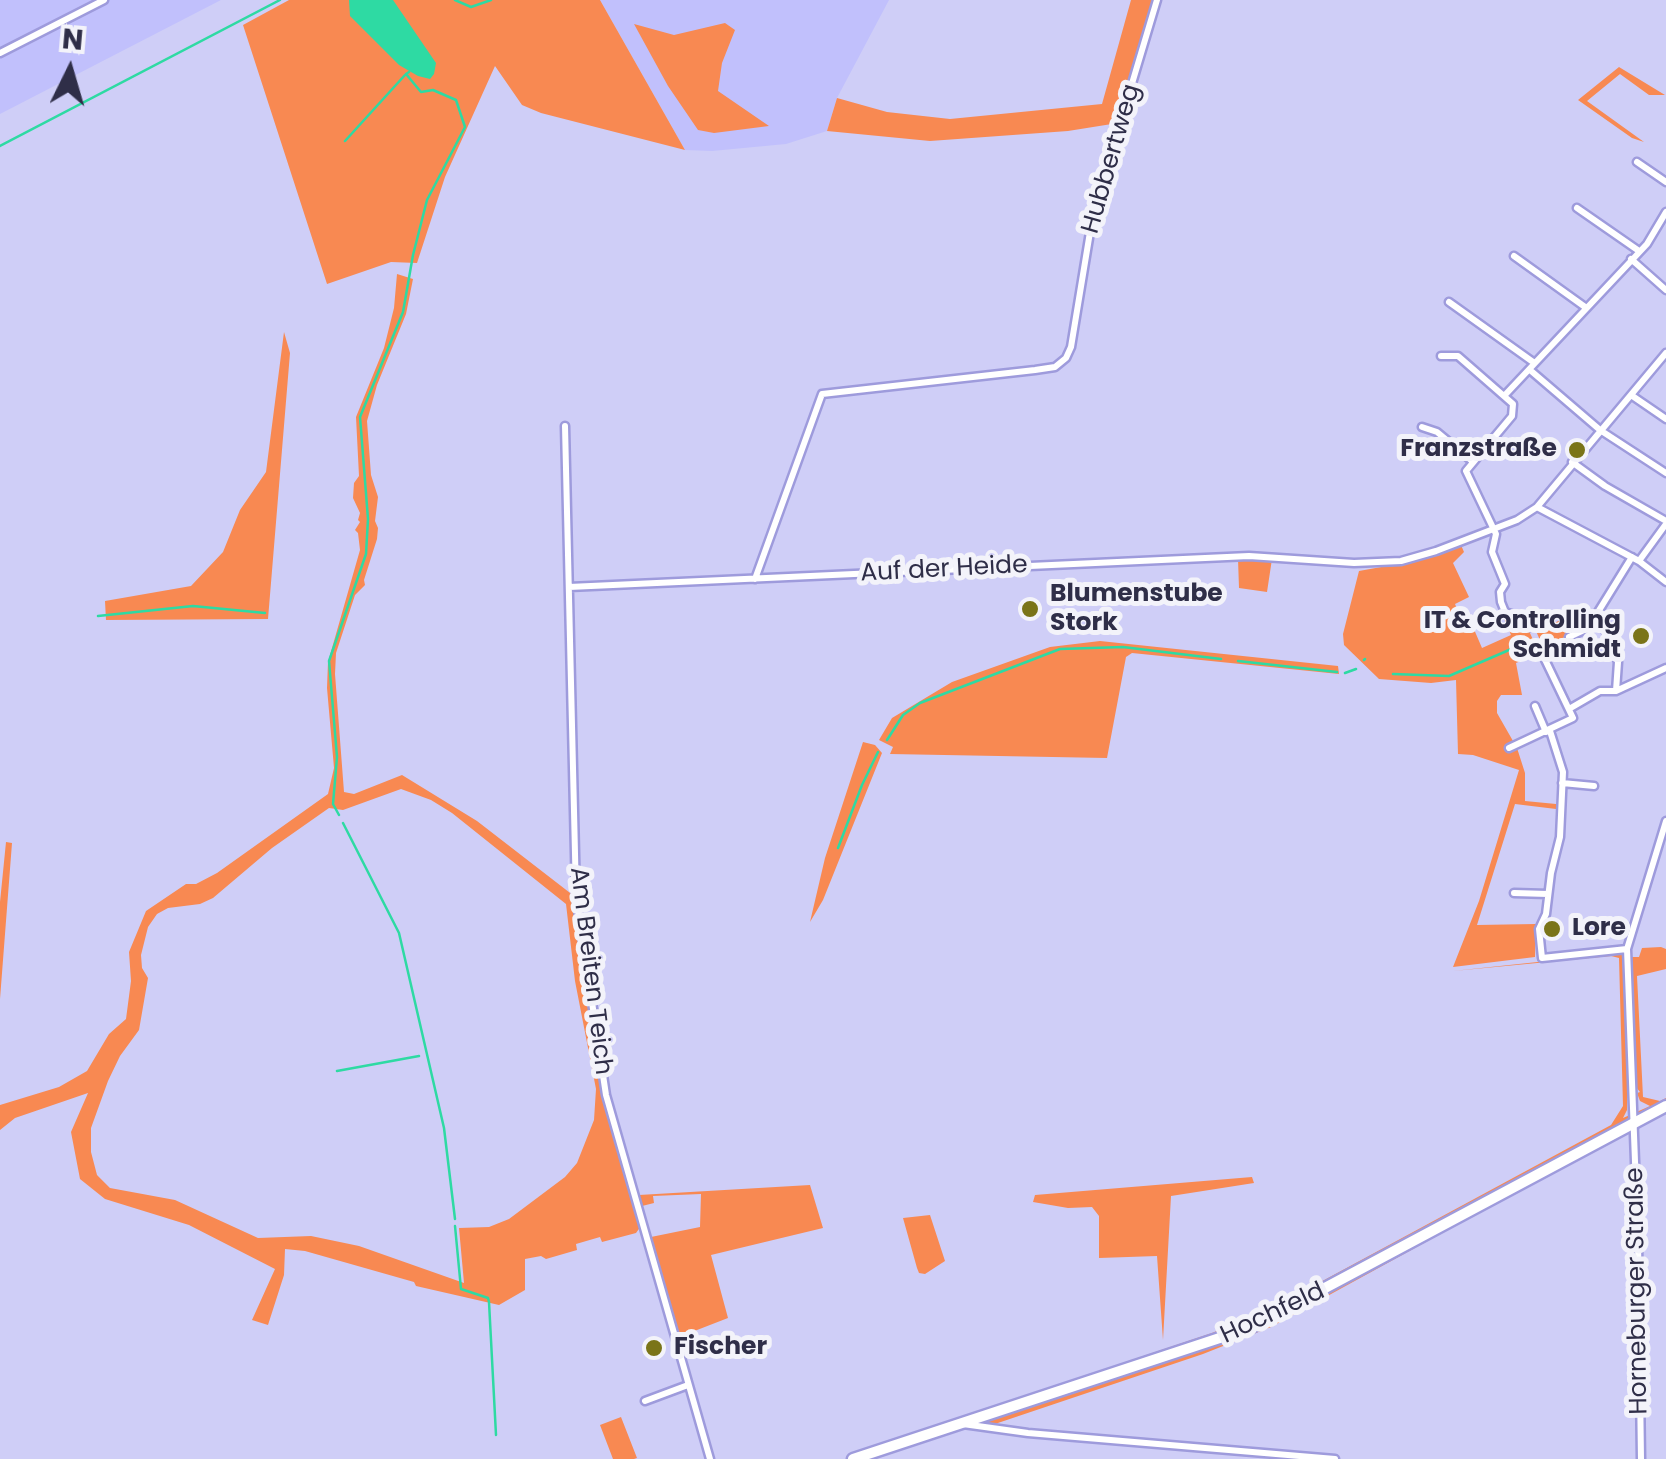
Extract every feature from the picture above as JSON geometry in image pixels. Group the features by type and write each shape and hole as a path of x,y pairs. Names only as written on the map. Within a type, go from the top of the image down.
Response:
{"street":[{"path":"0,53 104,0"},
{"name":"Hubbertweg","path":"755,579 822,394 1055,366 1069,353 1097,196 1156,0"},
{"path":"1637,162 1666,182"},
{"path":"1577,208 1639,251"},
{"path":"1504,396 1639,251 1666,212"},
{"path":"1514,256 1586,307"},
{"path":"1631,260 1666,290"},
{"path":"1449,302 1531,366 1600,430 1666,473"},
{"path":"1666,353 1663,362 1536,507 1635,559 1666,582"},
{"path":"1442,356 1458,356 1513,404 1512,416 1466,471 1496,534 1492,552 1504,584 1500,592 1505,612 1527,619 1530,627"},
{"path":"1631,394 1666,419"},
{"name":"Am Breiten Teich","path":"565,426 576,896 606,1095 710,1459"},
{"path":"1422,427 1437,432 1472,461"},
{"path":"1572,462 1666,523 1598,612 1618,662 1616,691"},
{"name":"Auf der Heide","path":"569,587 1249,556 1381,562 1436,552 1517,520 1536,507"},
{"path":"1569,637 1601,622"},
{"path":"1509,748 1571,721 1538,645"},
{"path":"1569,709 1600,691 1616,691 1666,668"},
{"path":"1535,706 1562,762 1560,837 1546,914 1539,929 1542,958 1627,949"},
{"path":"1562,783 1594,786"},
{"name":"Horneburger Straße","path":"1641,1459 1627,949 1666,820"},
{"path":"1514,892 1548,894"},
{"name":"Hochfeld","path":"853,1459 1250,1328 1666,1106"},
{"path":"644,1402 688,1385"},
{"path":"962,1424 1028,1434 1335,1459"}],"shaded area":[{"path":"0,0 221,0 0,114"},
{"path":"289,0 600,0 685,150 522,105 495,66 445,177 417,263 391,262 327,284 243,25"},
{"path":"349,0 393,0 436,63 430,79 399,65 350,16"},
{"path":"600,0 889,0 837,98 827,131 786,144 712,151 685,150"},
{"path":"1131,0 1154,0 1118,123 1068,131 930,141 827,131 837,98 887,112 950,119 1102,104"},
{"path":"725,23 735,30 722,63 718,91 769,126 714,133 698,130 634,24 674,35"},
{"path":"1619,67 1665,95 1649,95 1620,74 1587,101 1644,142 1632,138 1578,100"},
{"path":"397,274 413,279 406,314 367,421 371,475 378,497 378,528 365,585 355,595 336,653 344,792 354,794 402,775 477,821 574,896 604,1095 641,1226 636,1233 602,1242 600,1237 576,1244 577,1250 546,1259 525,1259 525,1290 499,1305 416,1286 414,1282 305,1251 285,1249 284,1275 268,1325 252,1320 275,1269 189,1225 105,1199 80,1179 71,1132 88,1093 15,1118 0,1130 0,1105 59,1087 87,1071 109,1034 126,1019 131,981 129,952 146,911 186,884 196,884 217,873 328,794 334,768 328,662 360,550 355,530 360,513 353,498 359,476 356,417 384,348","holes":["401,789 431,800 566,904 575,981 596,1089 594,1120 577,1163 565,1177 509,1219 489,1227 459,1228 464,1283 359,1246 311,1236 258,1238 175,1200 110,1188 97,1175 91,1152 91,1128 120,1056 139,1030 148,978 141,955 148,927 157,914 213,898 272,848 329,808 343,810"]},
{"path":"284,332 290,353 268,619 106,620 105,601 191,586 223,552 240,510 266,472"},
{"path":"1461,545 1464,552 1453,563 1469,597 1455,604 1464,625 1501,610 1503,614 1473,627 1482,648 1511,635 1504,618 1509,616 1525,622 1539,653 1516,663 1522,695 1501,695 1497,713 1517,748 1525,773 1525,801 1556,804 1556,809 1515,804 1477,925 1536,924 1535,957 1453,967 1479,901 1519,770 1458,754 1456,680 1431,683 1379,679 1344,645 1343,634 1359,571 1420,560"},
{"path":"1238,559 1272,559 1267,592 1239,588"},
{"path":"1581,611 1593,613 1597,622 1543,647 1536,631"},
{"path":"1100,641 1338,666 1339,674 1132,653 1126,657 1107,758 890,754 893,747 879,740 892,718 952,682 1050,647"},
{"path":"863,742 875,745 882,753 823,900 810,922 825,858"},
{"path":"6,842 12,843 0,999 0,902"},
{"path":"1642,948 1666,949 1666,969 1637,976 1643,1097 1660,1101 1666,1098 1666,1110 1271,1327 986,1427 953,1420 1212,1333 1278,1305 1611,1125 1623,1106 1619,958 1453,971 1622,953 1628,1063 1627,1110 1623,1118 1650,1106 1640,1101 1636,1087 1630,957 1639,957"},
{"path":"1252,1177 1254,1183 1171,1196 1163,1340 1157,1256 1099,1258 1099,1216 1092,1207 1068,1208 1033,1202 1035,1195"},
{"path":"810,1185 823,1228 711,1255 728,1318 679,1337 651,1237 700,1227 701,1194 653,1196 654,1203 642,1206 639,1195"},
{"path":"930,1215 945,1261 925,1274 917,1268 903,1218"},
{"path":"621,1417 637,1458 613,1459 600,1425"}],"waterway":[{"path":"0,146 280,0"},
{"path":"455,0 471,7 491,0"},
{"path":"339,815 333,804 337,757 329,661 366,554 368,519 360,417 403,312 427,200 465,127 456,100 433,90 421,92 406,74 409,72"},
{"path":"345,141 405,75"},
{"path":"98,616 193,606 265,613"},
{"path":"887,740 903,715 920,703 1060,649 1123,647 1221,659"},
{"path":"1393,674 1449,676 1516,647"},
{"path":"1238,661 1337,672"},
{"path":"1345,673 1356,669"},
{"path":"838,848 878,752"},
{"path":"343,823 399,933 444,1128 455,1219"},
{"path":"337,1071 419,1056"},
{"path":"455,1226 461,1289 488,1298 489,1302 496,1435"}],"place":[{"name":"Franzstraße","path":"1577,450"},
{"name":"Blumenstube Stork","path":"1030,609"},
{"name":"IT & Controlling Schmidt","path":"1641,636"},
{"name":"Lore","path":"1552,929"},
{"name":"Fischer","path":"654,1348"}]}
